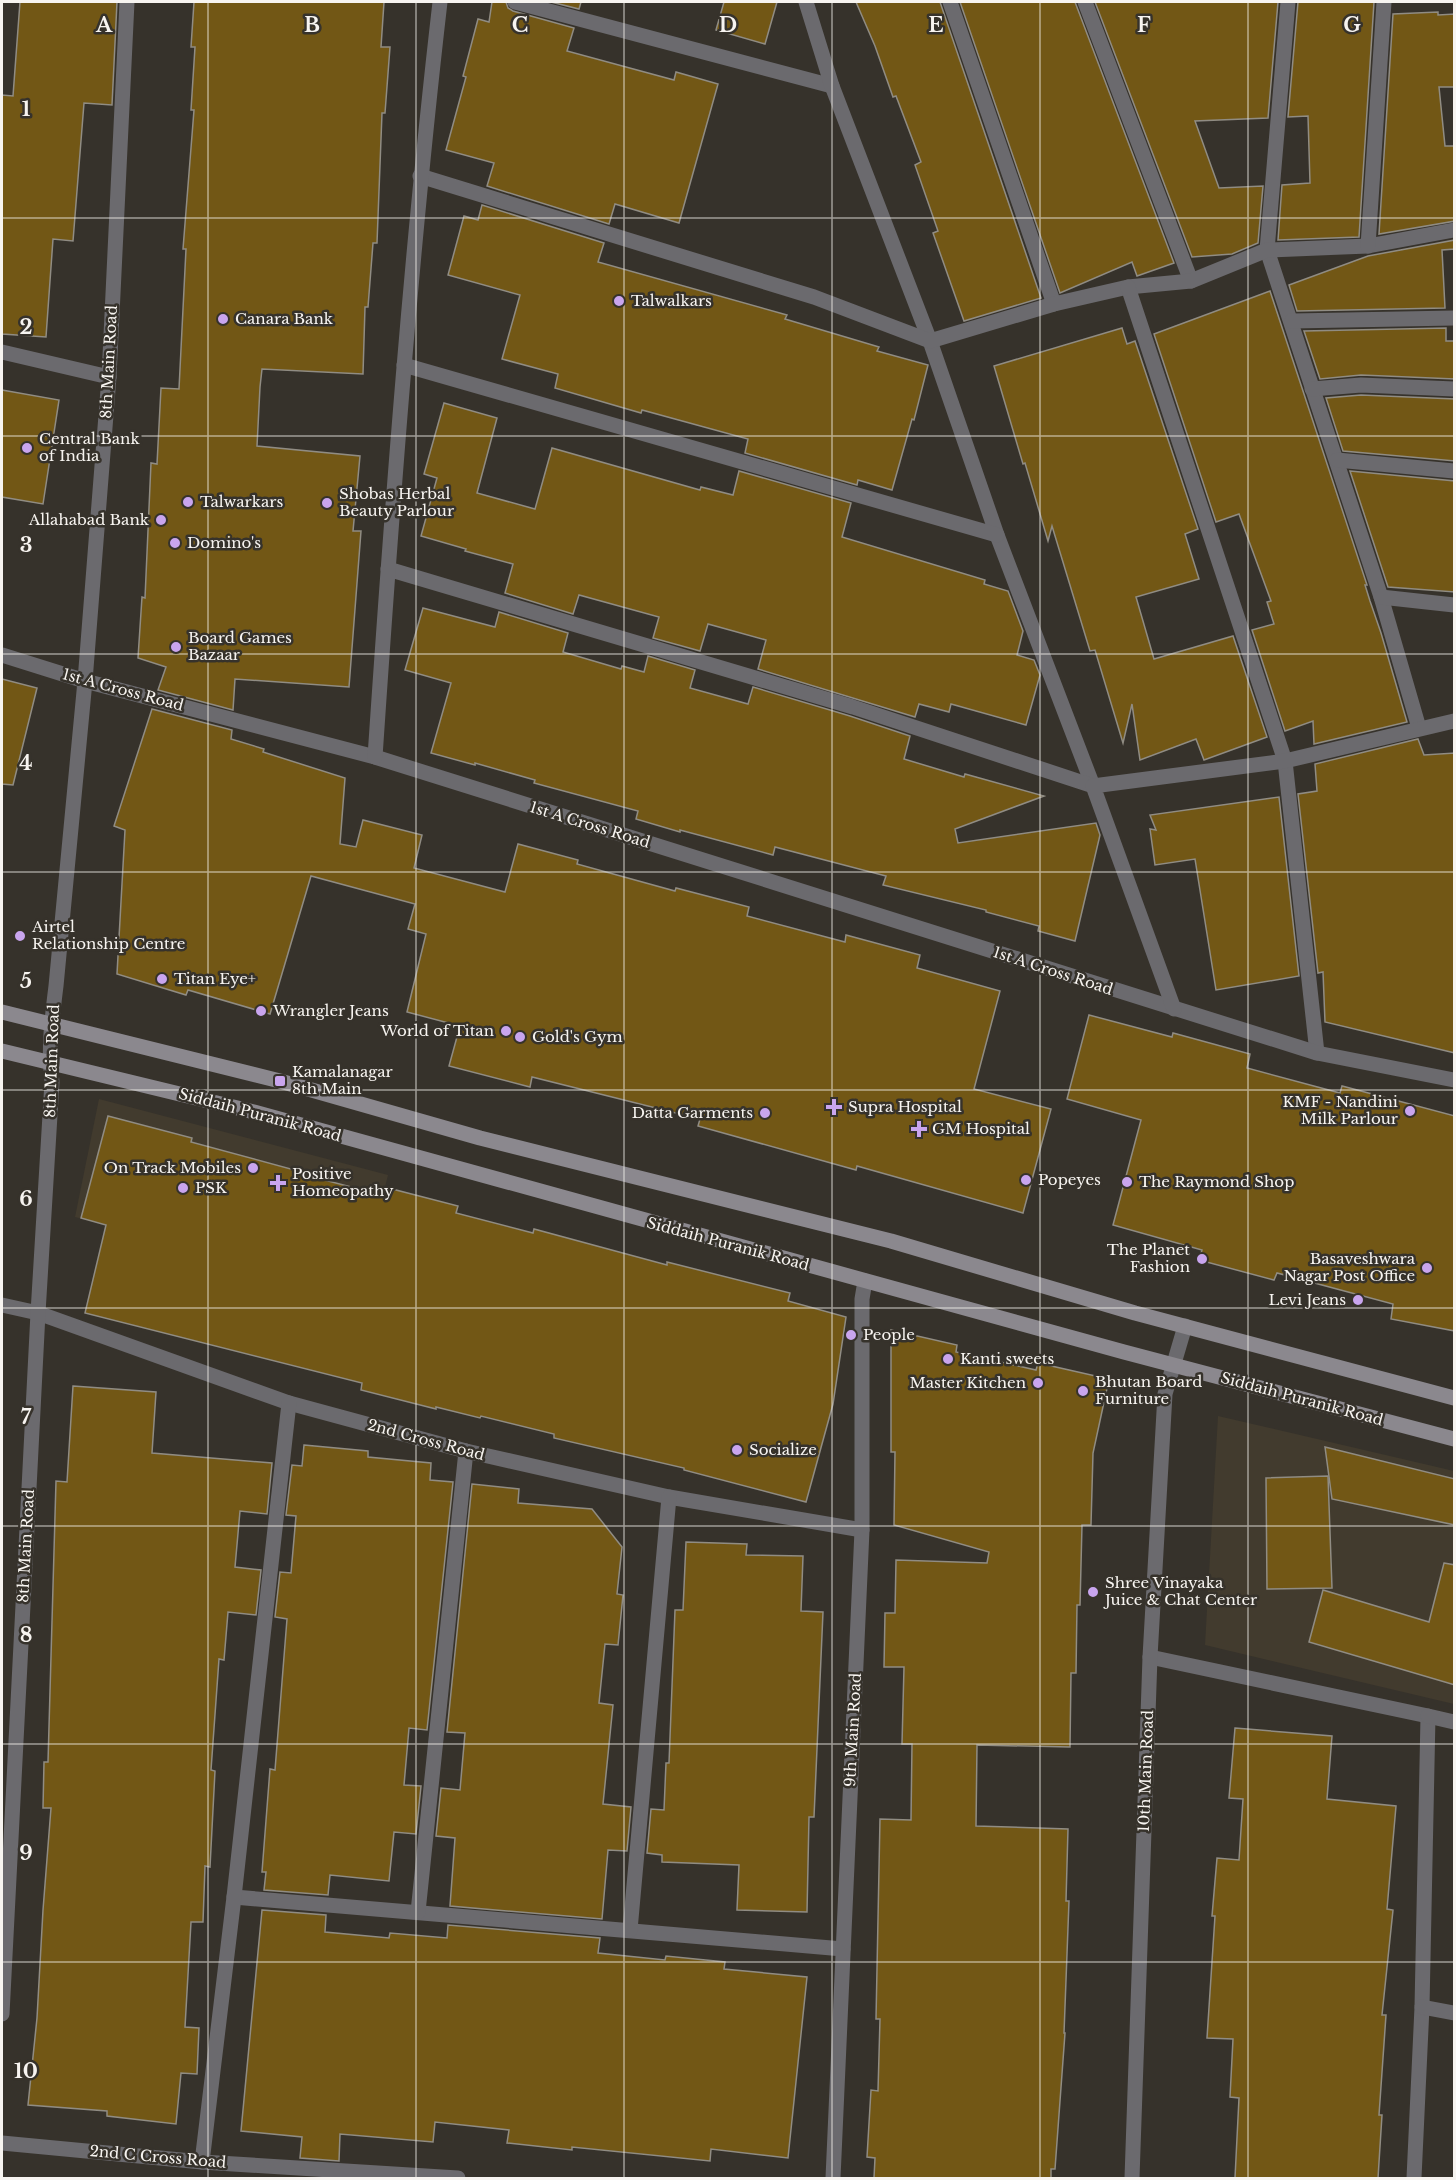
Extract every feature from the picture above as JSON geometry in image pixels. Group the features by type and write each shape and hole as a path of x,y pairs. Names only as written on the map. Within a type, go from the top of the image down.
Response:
{"main road":[{"path":"2,1012 280,1081 480,1138 891,1240 1185,1326 1455,1398"},
{"name":"Siddaih Puranik Road","path":"2,1051 255,1112 866,1281 1455,1439"}],"street":[{"name":"8th Main Road","path":"2,2014 52,1082 51,1025 85,681 109,377 127,2"},
{"path":"375,757 420,176 440,2"},
{"path":"515,2 832,86"},
{"path":"806,2 832,86 930,341 997,535 1093,786 1174,1009"},
{"path":"950,2 1054,304"},
{"path":"1085,2 1191,281"},
{"path":"1288,2 1267,250 1337,460 1419,728"},
{"path":"1368,246 1384,2"},
{"path":"420,176 814,297 930,341 1054,304 1128,287 1191,281 1267,250 1368,246 1455,230"},
{"path":"1128,287 1285,762 1317,1053"},
{"path":"1292,321 1455,318"},
{"path":"2,352 109,377"},
{"path":"404,365 997,535"},
{"path":"1312,388 1361,385 1455,389"},
{"path":"1337,460 1455,471"},
{"path":"388,569 853,707 1093,786 1285,762 1455,721"},
{"path":"1380,597 1455,605"},
{"name":"1st A Cross Road","path":"2,655 85,681 375,757 1317,1053 1455,1080"},
{"name":"9th Main Road","path":"832,2178 862,1530 862,1299 866,1281"},
{"name":"2nd Cross Road","path":"2,1305 38,1313 289,1403 466,1451 669,1497 862,1530"},
{"name":"10th Main Road","path":"1132,2178 1150,1657 1165,1394 1185,1326"},
{"path":"202,2162 289,1403"},
{"path":"418,1912 466,1451"},
{"path":"630,1930 669,1497"},
{"path":"1150,1657 1455,1722"},
{"path":"1414,2178 1422,2007 1428,1716"},
{"path":"234,1897 843,1948"},
{"path":"1422,2007 1455,2013"},
{"name":"2nd C Cross Road","path":"2,2143 202,2162 458,2178"}],"shaded area":[{"path":"99,1099 388,1175 360,1289 75,1217"},
{"path":"1218,1416 1454,1471 1454,1704 1205,1645"}],"building":[{"path":"20,2 117,2 112,105 84,103 73,241 53,239 46,337 2,334 2,95 13,96"},
{"path":"194,2 384,2 381,47 390,47 385,113 382,113 377,243 373,243 368,307 365,307 363,374 262,369 260,387 257,446 360,456 353,531 361,531 349,687 235,679 233,710 158,690 166,667 138,658 142,597 145,598 151,463 157,464 161,388 179,389 186,249 183,249 194,110 191,110 195,47 191,47"},
{"path":"492,2 506,2 508,8 513,11 574,28 567,51 674,80 676,72 718,84 679,223 615,204 609,224 487,186 494,163 446,150 466,77 463,76 478,19 489,22"},
{"path":"551,2 581,2 579,9"},
{"path":"724,2 777,2 765,44 716,30"},
{"path":"856,2 940,2 1041,298 964,321 933,233 938,231 915,165 921,162"},
{"path":"960,2 1075,2 1174,263 1137,276 1132,262 1060,293"},
{"path":"1095,2 1278,2 1268,118 1195,121 1219,188 1263,186 1258,243 1232,254 1192,257"},
{"path":"1298,2 1374,2 1359,237 1278,240 1282,185 1310,183 1308,116 1288,117"},
{"path":"1438,12 1438,15 1455,14 1455,87 1439,87 1445,146 1455,146 1455,221 1379,234 1393,14"},
{"path":"482,205 604,243 598,262 787,315 785,319 879,347 877,351 928,365 892,490 858,480 857,485 745,453 748,439 642,410 641,413 555,388 558,374 502,359 520,295 448,275 464,216 478,220"},
{"path":"1455,240 1455,249 1442,250 1445,308 1297,311 1289,285 1368,256"},
{"path":"1270,291 1367,585 1365,585 1407,722 1314,744 1313,721 1285,731 1252,630 1274,624 1267,602 1271,601 1239,514 1216,522 1154,334"},
{"path":"1122,328 1127,344 1135,341 1198,529 1185,534 1199,579 1136,597 1154,659 1233,636 1267,737 1204,760 1196,739 1140,760 1132,704 1123,743 1095,650 1090,651 1052,526 1048,541 994,366"},
{"path":"1446,328 1446,341 1455,341 1455,379 1361,375 1320,379 1304,331"},
{"name":"Central Bank of India","path":"2,390 59,400 43,504 2,497"},
{"path":"1361,395 1455,399 1455,461 1343,451 1326,398"},
{"path":"444,403 497,418 477,493 535,509 552,448 700,490 701,487 733,495 739,471 851,503 842,537 985,580 984,584 1008,591 1023,631 1017,655 1034,660 1040,675 1026,725 951,704 949,712 919,704 915,717 758,669 766,640 708,624 700,651 653,638 659,617 579,595 573,614 505,593 513,564 421,536 437,478 424,474"},
{"path":"1350,471 1455,481 1455,592 1388,587"},
{"path":"423,608 495,627 499,612 568,633 563,652 621,669 622,666 644,672 648,656 695,670 690,688 748,704 753,687 850,716 910,736 904,759 964,777 965,774 1044,796 955,829 958,843 1096,823 1100,835 1075,941 1038,931 1039,926 986,912 986,910 883,885 886,876 775,847 773,855 680,830 680,832 636,819 638,811 534,783 535,780 475,763 475,765 431,753 451,683 405,670"},
{"path":"2,679 37,688 13,785 2,784"},
{"path":"152,709 232,730 231,739 264,749 263,752 345,778 340,844 356,847 363,820 422,835 414,868 505,892 518,844 578,860 577,864 675,891 676,888 749,907 747,916 845,942 846,935 920,955 917,968 1000,991 974,1089 1051,1109 1023,1213 857,1166 856,1170 698,1126 700,1119 532,1077 530,1087 449,1066 460,1026 407,1012 426,934 408,929 415,904 311,876 270,1014 188,990 186,995 117,974 125,830 114,826"},
{"path":"1418,739 1424,755 1455,753 1455,1053 1325,1022 1323,972 1318,973 1298,794 1317,791 1315,764"},
{"path":"1279,797 1299,976 1216,990 1195,859 1155,865 1150,829 1156,830 1150,815"},
{"path":"1089,1015 1172,1037 1173,1033 1250,1054 1247,1068 1340,1093 1342,1086 1455,1116 1455,1331 1391,1319 1393,1304 1277,1273 1274,1280 1199,1260 1202,1250 1113,1225 1141,1120 1067,1099"},
{"path":"108,1116 192,1138 191,1142 324,1178 324,1180 390,1197 392,1189 458,1206 456,1213 533,1233 534,1229 667,1265 667,1262 790,1293 788,1301 846,1317 833,1404 806,1502 684,1470 684,1468 554,1438 554,1434 481,1416 480,1418 436,1407 436,1409 361,1390 362,1383 85,1313 106,1225 81,1218"},
{"path":"891,1330 957,1345 956,1352 1036,1370 1038,1363 1109,1379 1093,1453 1091,1525 1082,1525 1076,1673 1071,1673 1070,1747 977,1745 976,1826 1068,1829 1066,1901 1069,1901 1065,2033 1055,2169 1051,2169 1051,2178 874,2178 875,2158 867,2157 871,2090 878,2091 880,2019 876,2019 880,1819 911,1820 912,1744 902,1744 904,1667 884,1667 885,1613 895,1613 896,1560 987,1563 989,1552 894,1525 895,1452 891,1452"},
{"path":"73,1386 156,1392 152,1453 272,1463 267,1514 240,1511 235,1567 261,1570 256,1615 228,1612 224,1660 219,1659 211,1770 215,1771 210,1867 205,1866 203,1922 191,1922 185,2027 199,2028 197,2074 181,2073 176,2124 107,2116 107,2111 28,2105 37,2018 51,1808 43,1808 44,1762 48,1762 56,1481 67,1482"},
{"path":"304,1445 368,1451 368,1457 431,1463 430,1480 453,1482 427,1730 409,1728 404,1785 421,1786 416,1834 394,1832 389,1881 330,1875 328,1895 264,1890 266,1872 262,1872 270,1769 275,1770 287,1619 275,1617 280,1572 291,1573 296,1516 286,1515 292,1465 302,1466"},
{"path":"1325,1447 1455,1479 1455,1525 1332,1499"},
{"path":"1328,1476 1332,1588 1267,1589 1266,1478"},
{"path":"472,1484 519,1489 518,1503 592,1509 622,1547 617,1594 623,1595 618,1645 605,1644 599,1703 613,1705 603,1804 631,1807 627,1851 608,1850 602,1919 450,1906 455,1838 436,1836 441,1788 460,1790 465,1733 447,1732"},
{"path":"686,1542 747,1544 746,1555 803,1556 801,1611 823,1612 814,1817 809,1817 807,1912 737,1910 739,1865 662,1862 662,1855 647,1853 651,1809 664,1810 666,1763 669,1763 675,1610 683,1610"},
{"path":"1444,1563 1455,1565 1455,1685 1309,1642 1323,1590 1429,1622"},
{"path":"1235,1728 1332,1736 1327,1799 1396,1806 1387,1909 1393,1910 1382,2015 1386,2015 1379,2115 1382,2115 1378,2178 1235,2178 1239,2098 1230,2097 1233,2039 1207,2038 1217,1858 1239,1860 1243,1799 1229,1798"},
{"path":"262,1910 326,1915 325,1932 389,1938 390,1933 447,1938 448,1925 600,1938 598,1953 665,1960 666,1956 725,1962 724,1969 807,1977 788,2158 711,2149 710,2161 572,2147 572,2150 507,2143 509,2130 435,2122 433,2142 340,2134 339,2161 300,2158 302,2137 241,2131"}],"place":[{"name":"Talwalkars","path":"619,301"},
{"name":"Canara Bank","path":"223,319"},
{"name":"Central Bank of India","path":"27,448"},
{"name":"Talwarkars","path":"188,502"},
{"name":"Shobas Herbal Beauty Parlour","path":"327,503"},
{"name":"Allahabad Bank","path":"161,520"},
{"name":"Domino's","path":"175,543"},
{"name":"Board Games Bazaar","path":"176,647"},
{"name":"Airtel Relationship Centre","path":"20,936"},
{"name":"Titan Eye+","path":"162,979"},
{"name":"Wrangler Jeans","path":"261,1011"},
{"name":"World of Titan","path":"506,1031"},
{"name":"Gold's Gym","path":"520,1037"},
{"name":"Kamalanagar 8th Main","path":"280,1081"},
{"name":"Supra Hospital","path":"834,1107"},
{"name":"KMF - Nandini Milk Parlour","path":"1410,1111"},
{"name":"Datta Garments","path":"765,1113"},
{"name":"GM Hospital","path":"919,1129"},
{"name":"On Track Mobiles","path":"253,1168"},
{"name":"Popeyes","path":"1026,1180"},
{"name":"The Raymond Shop","path":"1127,1182"},
{"name":"Positive Homeopathy","path":"278,1183"},
{"name":"PSK","path":"183,1188"},
{"name":"The Planet Fashion","path":"1202,1259"},
{"name":"Basaveshwara Nagar Post Office","path":"1427,1268"},
{"name":"Levi Jeans","path":"1358,1300"},
{"name":"People","path":"851,1335"},
{"name":"Kanti sweets","path":"948,1359"},
{"name":"Master Kitchen","path":"1038,1383"},
{"name":"Bhutan Board Furniture","path":"1083,1391"},
{"name":"Socialize","path":"737,1450"},
{"name":"Shree Vinayaka Juice & Chat Center","path":"1093,1592"}]}
